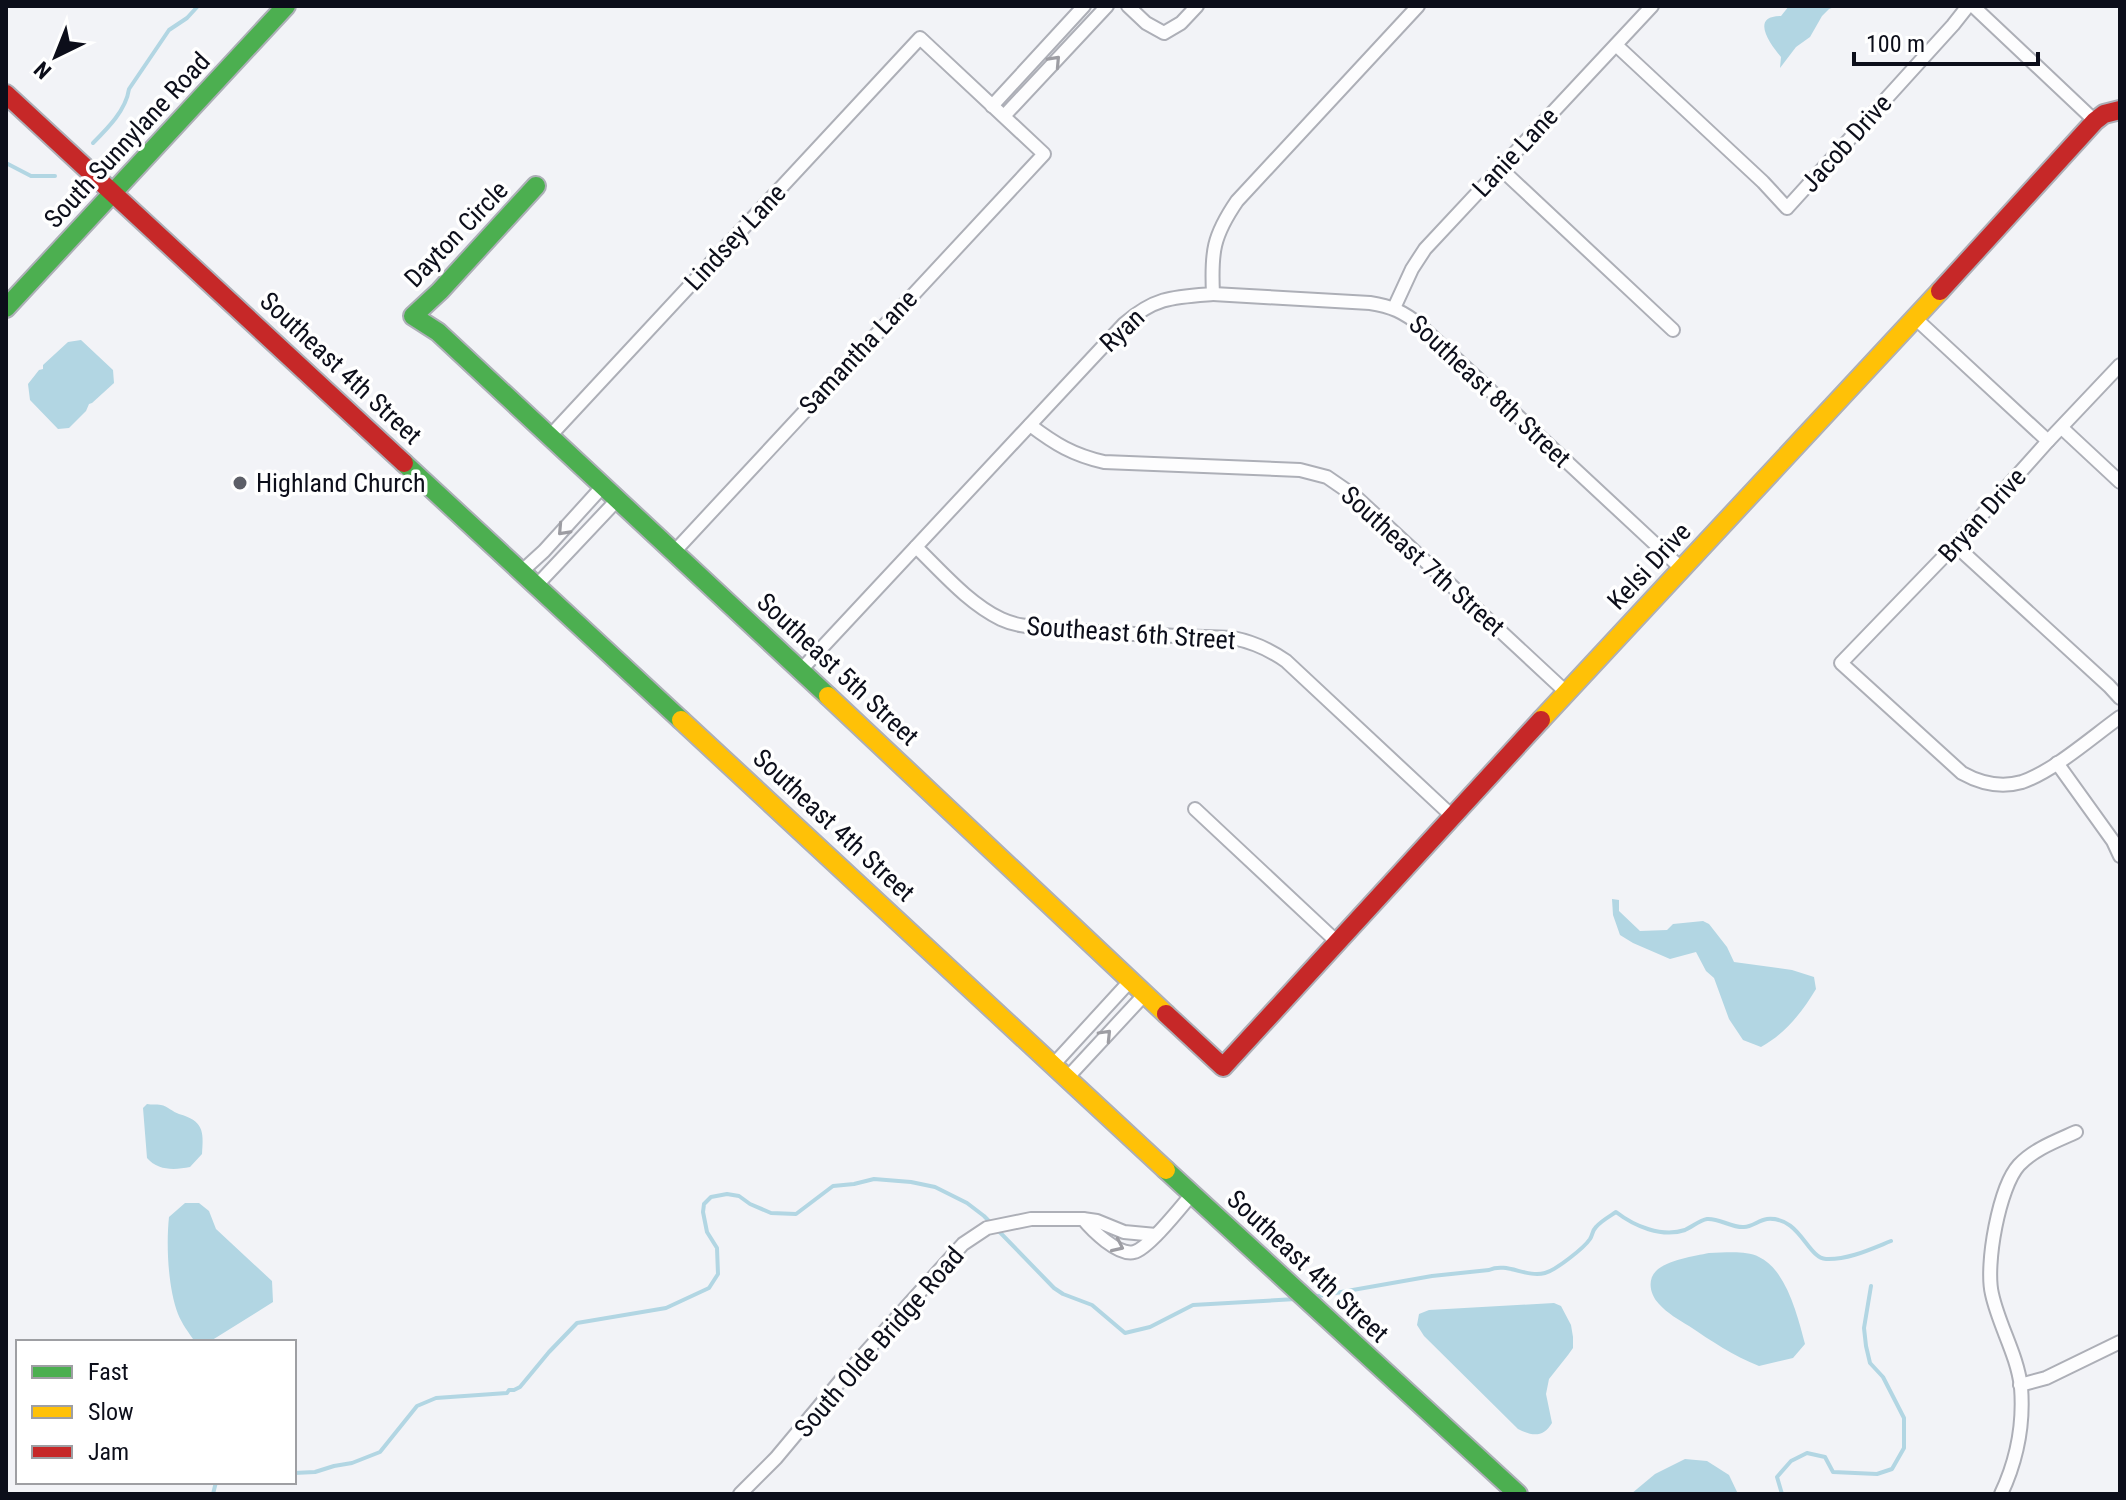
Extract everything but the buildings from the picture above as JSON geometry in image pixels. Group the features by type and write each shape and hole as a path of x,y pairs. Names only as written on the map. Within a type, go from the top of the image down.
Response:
{"street":[{"name":"South Sunnylane Road","path":"6,308 286,6"},
{"path":"1084,6 992,106 1004,116 1107,6"},
{"path":"1128,6 1146,23 1164,33 1181,23 1197,6"},
{"path":"1213,294 1215,240 1226,216 1418,6"},
{"name":"Lanie Lane","path":"1394,308 1425,249 1652,6"},
{"path":"1970,6 2095,121"},
{"name":"Jacob Drive","path":"1616,45 1787,208 1970,6"},
{"name":"Lindsey Lane","path":"550,436 920,38 992,106"},
{"name":"Southeast 4th Street","path":"6,94 1518,1494"},
{"name":"Kelsi Drive","path":"1223,1067 2095,121 2110,111 2120,110"},
{"name":"Samantha Lane","path":"674,552 1044,154 1004,116"},
{"path":"1500,168 1673,330"},
{"name":"Dayton Circle","path":"413,316 440,291 536,186"},
{"name":"Southeast 8th Street","path":"1213,294 1370,303 1403,312 1682,569"},
{"name":"Ryan","path":"801,670 1124,324 1148,305 1162,300 1213,294"},
{"name":"Southeast 5th Street","path":"413,316 438,332 1223,1067"},
{"path":"1915,318 2048,441"},
{"name":"Bryan Drive","path":"2057,763 2021,782 1985,783 1973,779 1953,766 1841,663 1955,545 2120,365"},
{"name":"Southeast 7th Street","path":"1030,425 1056,444 1104,462 1300,470 1327,477 1344,487 1391,529 1567,693"},
{"path":"2062,428 2120,482"},
{"path":"521,572 603,486"},
{"path":"536,586 618,499"},
{"path":"1955,545 2120,698"},
{"name":"Southeast 6th Street","path":"916,547 966,595 997,617 1012,623 1030,628 1068,631 1233,638 1266,648 1286,661 1452,816"},
{"path":"2120,717 2057,763 2113,841 2120,856"},
{"path":"1195,809 1336,941"},
{"path":"1061,1070 1131,980"},
{"path":"1061,1070 1145,994"},
{"path":"2001,1494 2018,1446 2022,1409 2013,1354 1992,1297 1990,1271 1993,1238 2013,1172 2037,1150 2076,1132"},
{"path":"1083,1219 1098,1235 1127,1252 1138,1251 1192,1194"},
{"name":"South Olde Bridge Road","path":"740,1494 776,1458 847,1373 963,1244 987,1228 1031,1219 1083,1219 1124,1232 1156,1235"},
{"path":"2020,1385 2046,1378 2114,1345 2120,1358"}],"water":[{"path":"1789,6 1837,6 1822,16 1810,37 1796,47 1780,68 1781,57 1768,39 1764,26 1771,17 1781,16"},
{"path":"81,340 113,370 114,383 89,404 69,428 58,429 30,400 28,384 68,342"},
{"path":"1612,899 1619,900 1619,911 1640,931 1667,930 1673,924 1703,921 1727,947 1734,962 1792,970 1814,977 1816,989 1793,1021 1770,1042 1761,1047 1743,1040 1729,1019 1714,978 1706,971 1696,952 1670,959 1620,935 1613,915"},
{"path":"147,1104 166,1107 197,1123 203,1139 202,1154 190,1167 161,1167 147,1158 143,1108"},
{"path":"185,1203 199,1203 209,1211 216,1229 272,1281 273,1302 212,1340 194,1340 180,1318 172,1292 168,1253 169,1217"},
{"path":"1709,1253 1748,1253 1759,1257 1777,1272 1790,1295 1805,1344 1793,1358 1759,1366 1714,1343 1669,1313 1656,1300 1651,1283 1656,1271 1674,1261"},
{"path":"1554,1303 1561,1306 1571,1325 1573,1348 1549,1379 1546,1394 1552,1423 1537,1434 1518,1429 1424,1336 1417,1325 1419,1314 1429,1310"},
{"path":"1685,1459 1707,1461 1729,1475 1738,1494 1631,1494 1655,1474"}],"waterway":[{"path":"93,143 120,111 129,89 169,30 198,6"},
{"path":"6,163 31,176 55,176"},
{"path":"296,1473 315,1472 352,1463 380,1452 417,1406 436,1398 507,1393 520,1387 577,1323 666,1308 709,1288 718,1274 717,1248 707,1232 704,1204 711,1197 727,1194 739,1196 771,1213 796,1214 833,1186 874,1179 935,1187 967,1203 984,1216 1054,1288 1092,1305 1125,1333 1150,1327 1193,1305 1296,1299"},
{"path":"1313,1297 1496,1268 1531,1274 1545,1273 1576,1253 1598,1225 1616,1212 1640,1226 1667,1233 1685,1230 1707,1219 1744,1227 1767,1219 1778,1220 1795,1230 1813,1252 1826,1259 1851,1256 1891,1241"},
{"path":"1782,1494 1777,1477 1791,1461 1807,1453 1825,1457 1833,1472 1877,1474 1892,1469 1904,1448 1904,1418 1883,1377 1870,1363 1866,1346 1864,1328 1871,1286"},
{"path":"213,1494 216,1484"}],"traffic: fast":[{"path":"6,308 286,6"},
{"path":"536,186 440,291 413,316 438,332 828,696"},
{"path":"404,463 681,720"},
{"path":"1166,1170 1518,1494"}],"traffic: slow":[{"path":"1541,720 1940,291"},
{"path":"828,696 1166,1014"},
{"path":"681,720 1166,1170"}],"traffic: jam":[{"path":"6,94 404,463"},
{"path":"1940,291 2095,121 2104,114 2120,110"},
{"path":"1166,1014 1223,1067 1541,720"}],"place":[{"name":"Highland Church","path":"240,483"}]}
